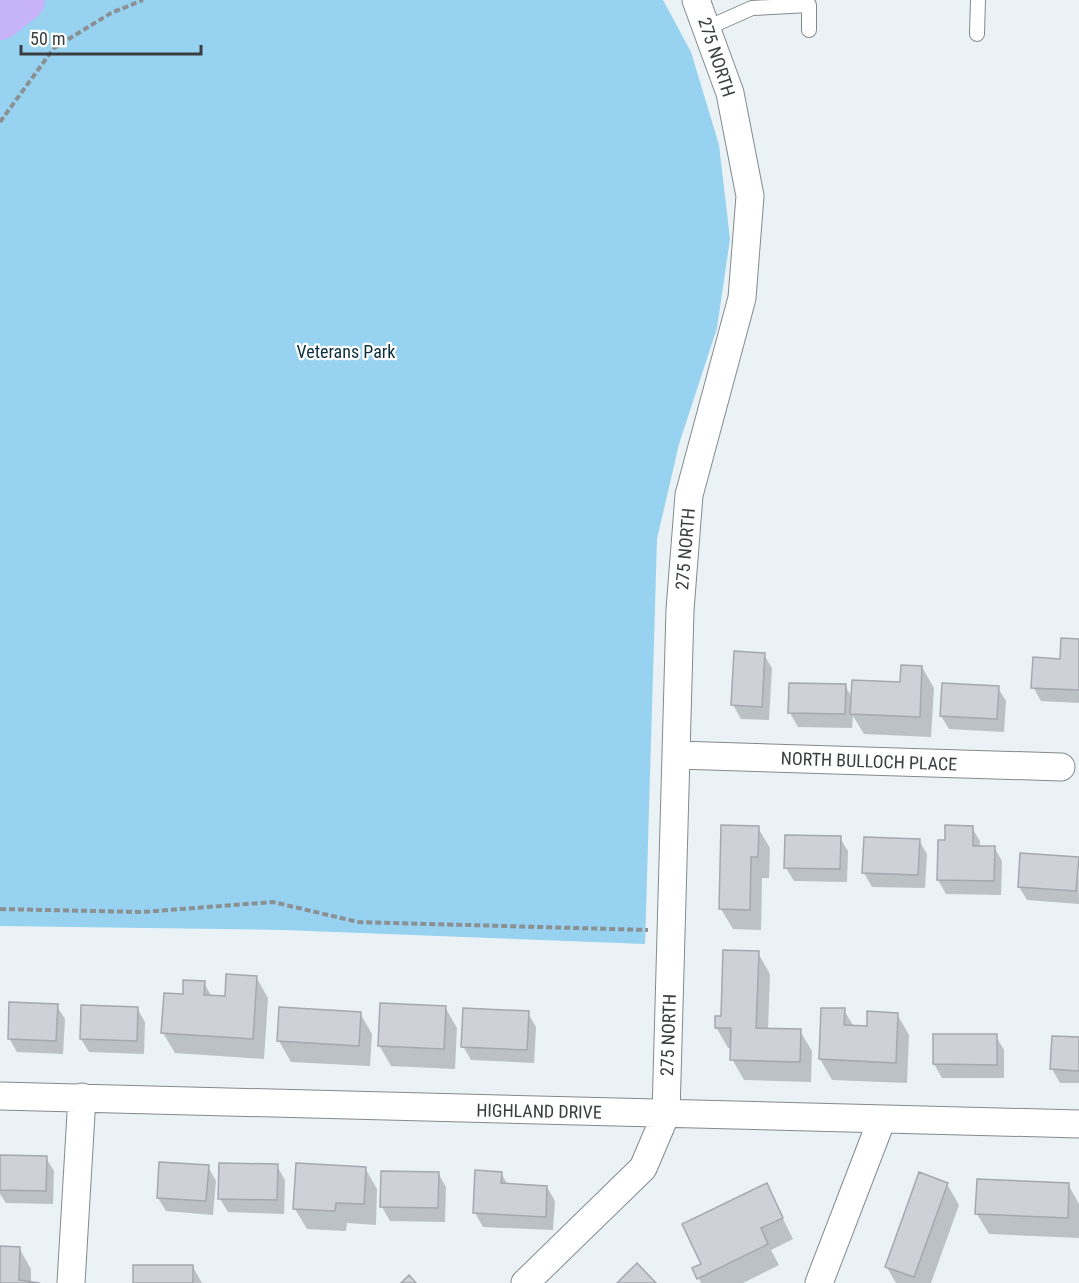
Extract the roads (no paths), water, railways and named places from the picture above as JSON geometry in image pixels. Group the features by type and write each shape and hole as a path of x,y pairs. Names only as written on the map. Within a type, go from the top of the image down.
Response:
{"street":[{"name":"275 NORTH","path":"666,1114 680,610 689,495 742,298 750,196 730,93 696,0"},
{"name":"NORTH BULLOCH PLACE","path":"677,755 1061,767"},
{"name":"HIGHLAND DRIVE","path":"0,1096 1079,1124"},
{"path":"71,1283 82,1097"},
{"path":"525,1283 643,1168 666,1114"},
{"path":"819,1283 882,1119"}],"lane":[{"path":"977,34 978,0"},
{"path":"707,28 752,8 809,3 809,30"}],"waterway":[{"path":"0,18 23,0"}],"park label":[{"name":"Veterans Park","path":"346,351"}]}
